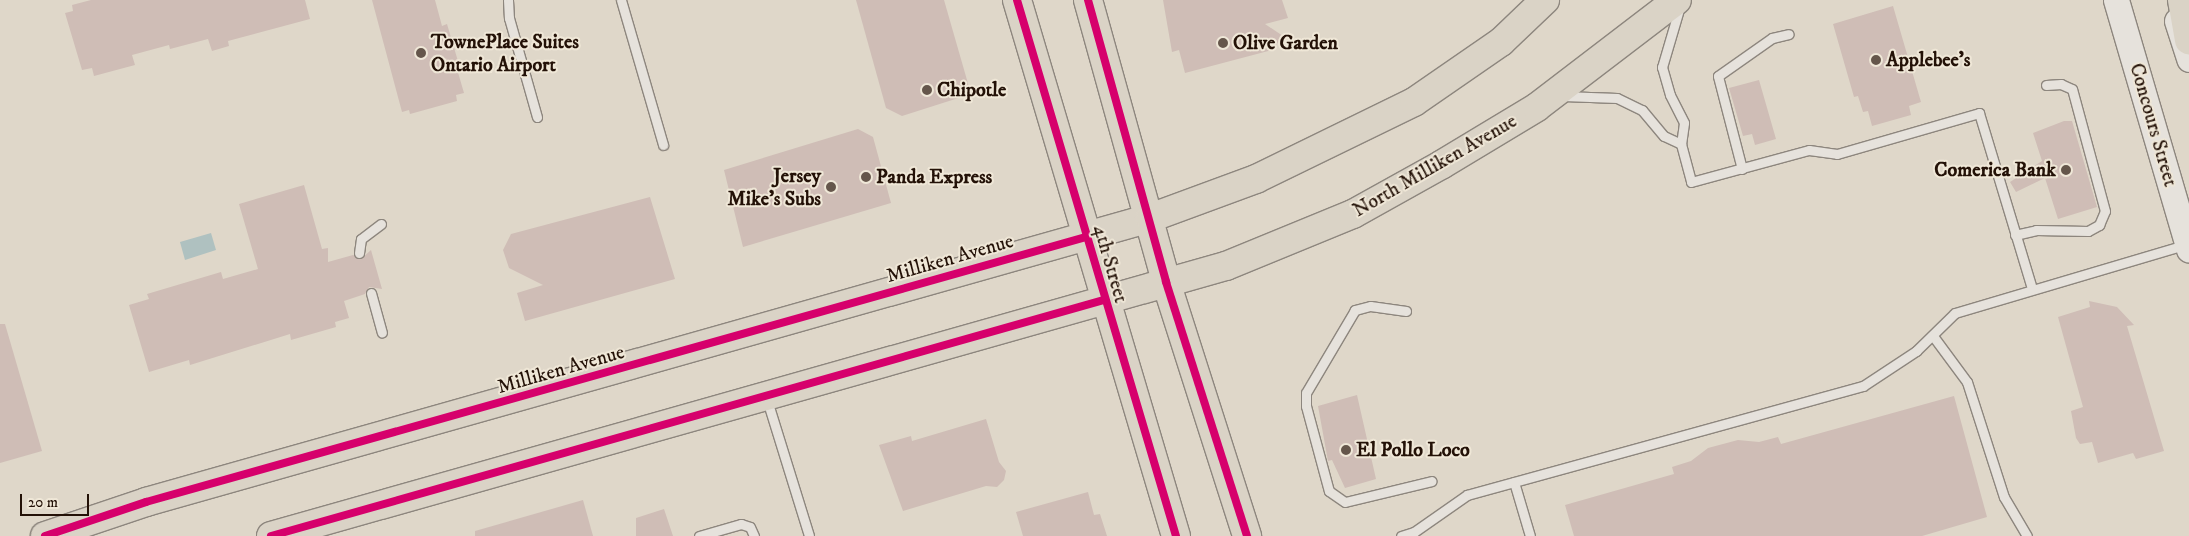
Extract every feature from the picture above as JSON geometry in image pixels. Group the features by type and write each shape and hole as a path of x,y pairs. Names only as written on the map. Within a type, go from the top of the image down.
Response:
{"main road":[{"name":"4th Street","path":"1016,0 1176,536"},
{"path":"1088,0 1150,218 1166,282 1247,536"},
{"path":"1150,218 1256,179 1414,102 1501,42 1544,0"},
{"name":"North Milliken Avenue","path":"1166,282 1226,266 1353,214 1441,165 1550,96 1677,0"},
{"path":"2182,0 2189,40"},
{"name":"Milliken Avenue","path":"45,536 146,502 1150,218"},
{"path":"270,536 1166,282"}],"street":[{"name":"Concours Street","path":"2116,0 2188,247"},
{"path":"2171,0 2189,59"}],"lane":[{"path":"508,0 509,18 537,116"},
{"path":"621,0 663,145"},
{"path":"1682,0 1662,67 1670,95 1684,123 1681,144 1692,182 1809,150 1837,154 1979,113 2032,288"},
{"path":"1742,169 1718,76 1772,38 1789,34"},
{"path":"2015,235 2036,230 2088,232 2099,225 2106,211 2072,89 2061,84 2046,85"},
{"path":"1550,96 1617,98 1642,110 1664,136 1681,144"},
{"path":"359,253 361,239 381,224"},
{"path":"1401,536 1414,532 1467,495 1864,386 1933,336 1955,313 2032,288 2188,247"},
{"path":"370,293 382,333"},
{"path":"1406,312 1370,306 1355,310 1306,393 1306,406 1329,490 1345,502 1432,481"},
{"path":"1933,336 1967,382 2004,497 2027,536"},
{"path":"765,395 809,536"},
{"path":"1514,482 1530,536"},
{"path":"699,536 741,524 750,527 754,536"}],"shaded area":[{"path":"211,233 216,250 185,260 180,242"}],"building":[{"path":"91,0 305,0 310,19 228,41 229,46 212,51 208,39 170,49 169,45 132,55 135,65 94,76 92,68 82,70 65,13 73,11 72,5"},
{"name":"TownePlace Suites Ontario Airport","path":"372,0 435,0 442,26 447,24 460,68 457,69 464,93 456,95 457,101 410,114 409,110 402,112"},
{"path":"856,0 944,0 971,94 902,116 886,108"},
{"name":"Olive Garden","path":"1163,0 1282,0 1288,18 1265,24 1283,36 1272,50 1185,73 1179,50 1172,52"},
{"name":"Applebee's","path":"1893,6 1921,102 1909,106 1911,115 1872,126 1868,111 1863,112 1858,96 1854,97 1833,24"},
{"path":"1759,80 1776,139 1755,145 1752,134 1743,136 1729,88"},
{"name":"Comerica Bank","path":"2064,121 2072,121 2097,207 2058,219 2045,178 2016,192 2010,182 2042,161 2033,133"},
{"path":"858,129 873,137 891,203 743,247 724,170"},
{"path":"304,185 322,249 328,248 328,262 353,255 361,259 371,250 382,289 369,287 365,294 344,301 349,318 335,322 336,327 291,340 290,334 190,365 189,360 149,372 129,305 149,299 147,294 221,272 223,279 258,269 239,204"},
{"path":"650,197 675,279 525,321 517,293 543,285 509,268 503,250 511,234"},
{"path":"2089,301 2117,307 2134,325 2127,326 2164,451 2136,459 2133,453 2098,463 2092,442 2080,444 2076,438 2071,411 2083,407 2058,317 2090,307"},
{"path":"0,324 5,324 42,451 0,463"},
{"name":"El Pollo Loco","path":"1357,395 1376,479 1345,488 1332,460 1328,461 1318,406"},
{"path":"1954,396 1987,517 1922,536 1574,536 1565,505 1674,474 1672,467 1691,461 1708,448 1738,440 1759,442 1778,437 1781,444"},
{"path":"986,419 999,462 1006,471 1004,480 997,487 986,486 903,511 879,445 911,436 912,441"},
{"path":"1088,492 1094,515 1100,514 1107,536 1023,536 1016,512"},
{"path":"583,500 593,536 475,536 475,531"},
{"path":"664,509 673,536 636,536 636,518"}],"cycle path":[{"path":"1017,0 1176,536"},
{"path":"1088,0 1166,282 1247,536"},
{"path":"45,536 146,502 1086,237"},
{"path":"271,536 1104,300"}],"place":[{"name":"Olive Garden","path":"1223,43"},
{"name":"TownePlace Suites Ontario Airport","path":"421,53"},
{"name":"Applebee's","path":"1876,60"},
{"name":"Chipotle","path":"927,90"},
{"name":"Comerica Bank","path":"2066,170"},
{"name":"Panda Express","path":"866,177"},
{"name":"Jersey Mike's Subs","path":"831,187"},
{"name":"El Pollo Loco","path":"1346,450"}]}
